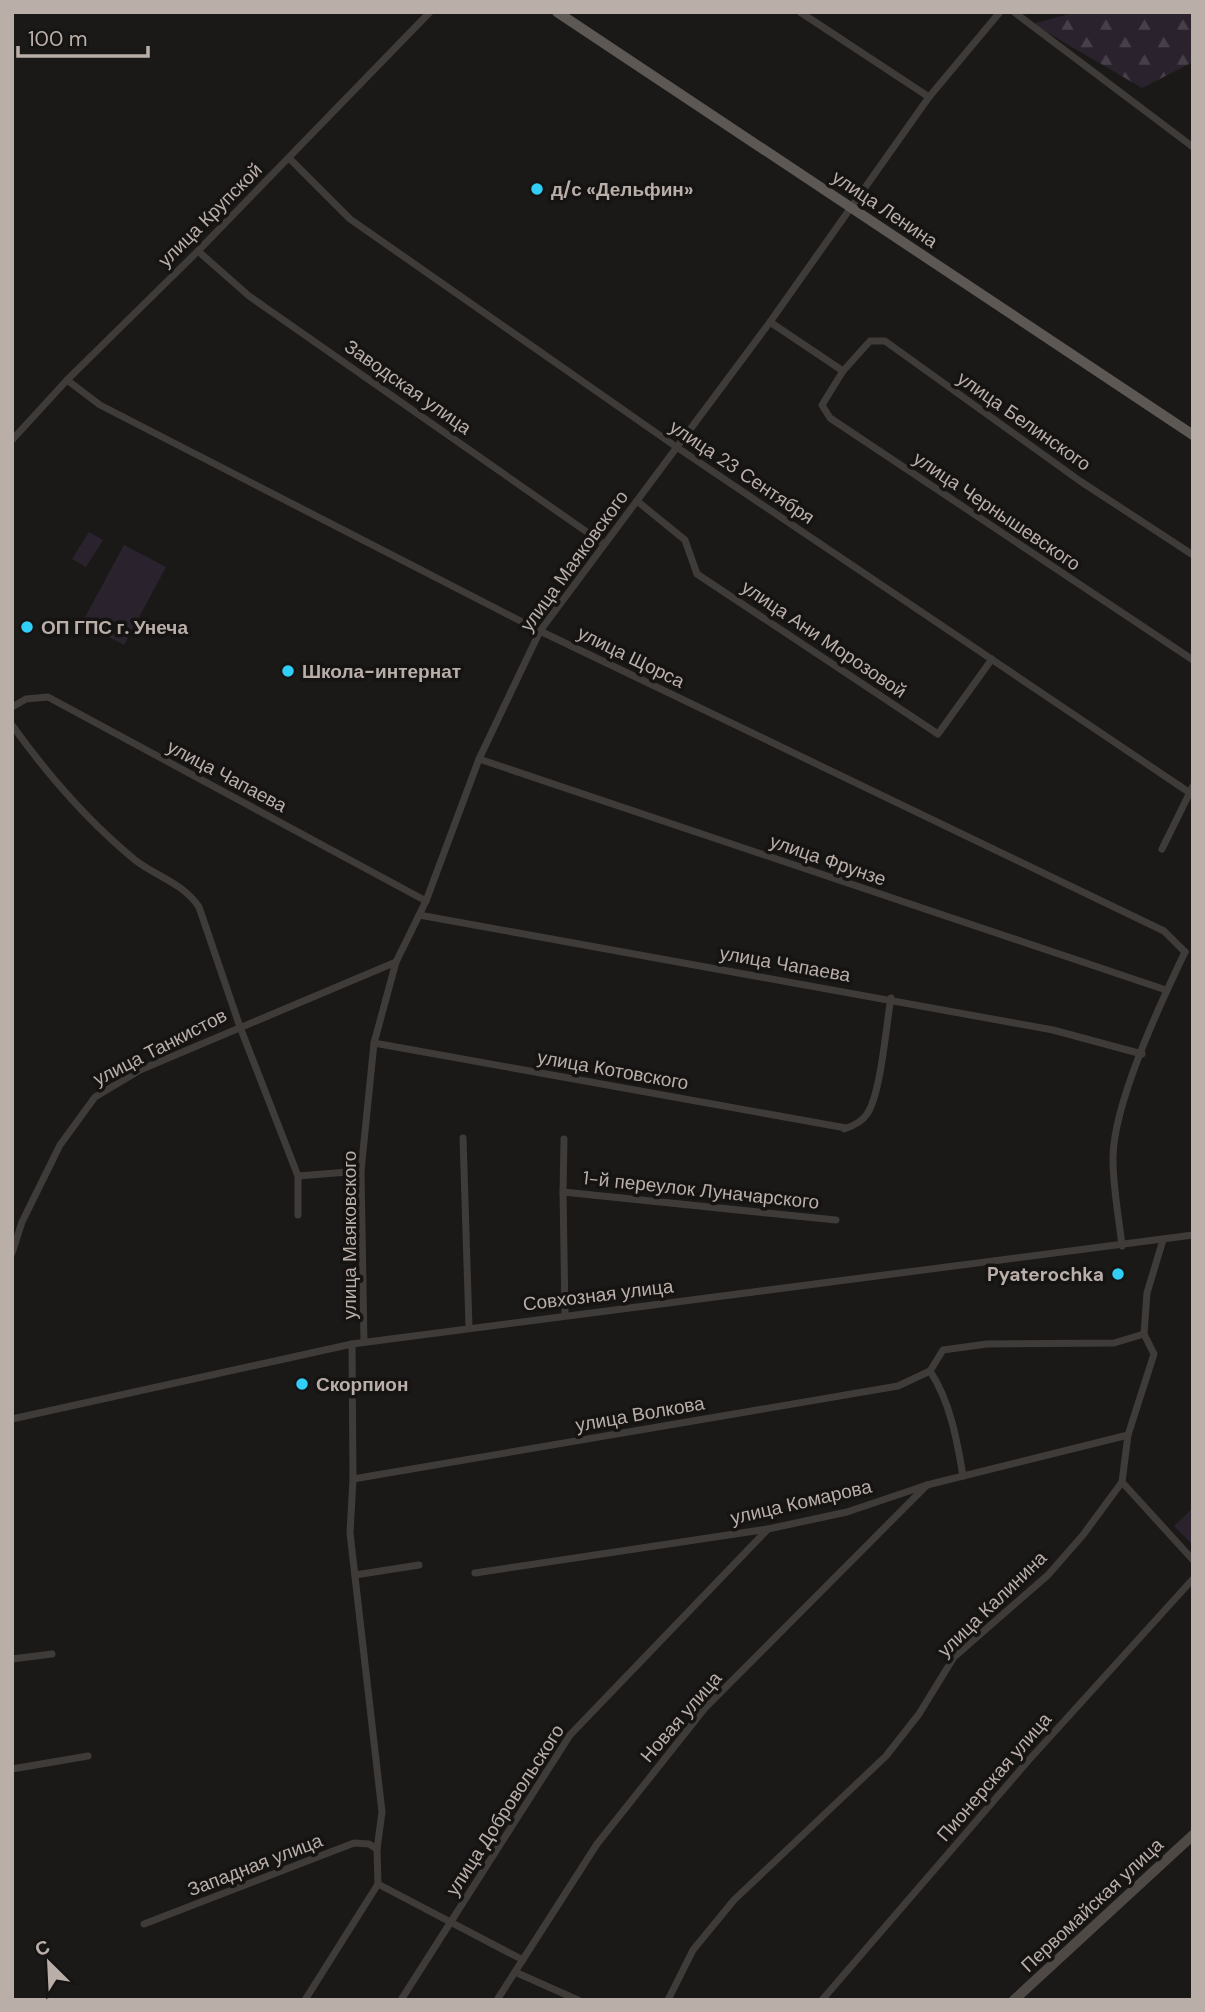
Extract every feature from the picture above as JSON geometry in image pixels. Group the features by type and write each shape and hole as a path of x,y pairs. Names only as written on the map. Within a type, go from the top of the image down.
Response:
{"main road":[{"name":"улица Ленина","path":"556,12 1193,435"}],"street":[{"name":"улица Крупской","path":"12,440 67,380 198,251 430,12"},
{"path":"800,12 929,97"},
{"name":"улица Маяковского","path":"364,1342 361,1171 374,1043 397,962 426,901 479,759 540,631 638,501 675,446 770,322 929,97 1000,12"},
{"path":"1014,12 1193,147"},
{"name":"улица 23 Сентября","path":"289,158 350,219 675,446 1191,791"},
{"name":"Заводская улица","path":"198,251 249,296 604,544"},
{"path":"770,322 843,372"},
{"name":"улица Белинского","path":"843,372 870,341 885,341 1080,481 1193,555"},
{"name":"улица Чернышевского","path":"843,372 822,404 830,418 1193,660"},
{"name":"улица Щорса","path":"67,380 100,405 540,631 1164,931 1189,950"},
{"name":"улица Ани Морозовой","path":"638,501 685,540 697,574 938,734 992,659"},
{"name":"улица Чапаева","path":"12,707 26,699 48,698 426,901"},
{"name":"улица Танкистов","path":"12,725 67,794 136,861 189,892 199,906 240,1027 140,1070 95,1097 60,1146 22,1222 12,1253"},
{"name":"улица Фрунзе","path":"479,759 1166,990"},
{"path":"1162,849 1191,791"},
{"name":"улица Чапаева","path":"419,915 891,998 1053,1030 1142,1054"},
{"path":"1122,1246 1113,1158 1121,1107 1166,990 1189,950"},
{"path":"298,1214 298,1176 240,1027 397,962"},
{"name":"улица Котовского","path":"374,1043 845,1128 867,1114 875,1093 891,998"},
{"path":"463,1138 469,1327"},
{"name":"1-й переулок Луначарского","path":"564,1139 565,1315"},
{"path":"298,1176 361,1171"},
{"name":"1-й переулок Луначарского","path":"563,1192 836,1220"},
{"path":"12,1218 22,1222"},
{"name":"Совхозная улица","path":"12,1419 364,1342 1193,1235"},
{"name":"улица Калинина","path":"668,2000 693,1950 734,1900 886,1756 919,1714 954,1657 1048,1575 1083,1535 1122,1482 1128,1435 1154,1354 1144,1334 1147,1293 1163,1240"},
{"name":"улица Волкова","path":"353,1479 898,1386 930,1371 943,1350 987,1344 1114,1343 1144,1334"},
{"name":"улица Маяковского","path":"352,1344 353,1479 350,1533 382,1812 377,1849 378,1884"},
{"path":"930,1371 937,1382 958,1440 963,1476"},
{"name":"улица Комарова","path":"475,1573 768,1529 847,1512 928,1485 1128,1435"},
{"path":"1122,1482 1193,1560"},
{"name":"Новая улица","path":"497,2000 597,1844 705,1708 928,1485"},
{"name":"улица Добровольского","path":"401,2000 570,1735 768,1529"},
{"path":"355,1575 419,1565"},
{"name":"Пионерская улица","path":"822,2000 1028,1761 1193,1578"},
{"path":"12,1659 52,1654"},
{"path":"12,1769 89,1756"},
{"name":"Первомайская улица","path":"1014,2000 1193,1835"},
{"name":"Западная улица","path":"144,1924 354,1843 369,1843 377,1849"},
{"path":"305,2000 378,1884 523,1960"},
{"path":"515,1972 578,2000"}],"green space":[{"path":"1076,12 1193,12 1193,62 1142,88 1033,24"},
{"path":"89,532 103,540 86,567 72,559"},
{"path":"124,545 166,567 124,645 82,623"},
{"path":"1193,1508 1193,1545 1174,1526"}],"place":[{"name":"д/с «Дельфин»","path":"537,189"},
{"name":"ОП ГПС г. Унеча","path":"27,627"},
{"name":"Школа-интернат","path":"288,671"},
{"name":"Pyaterochka","path":"1118,1274"},
{"name":"Скорпион","path":"302,1384"}]}
